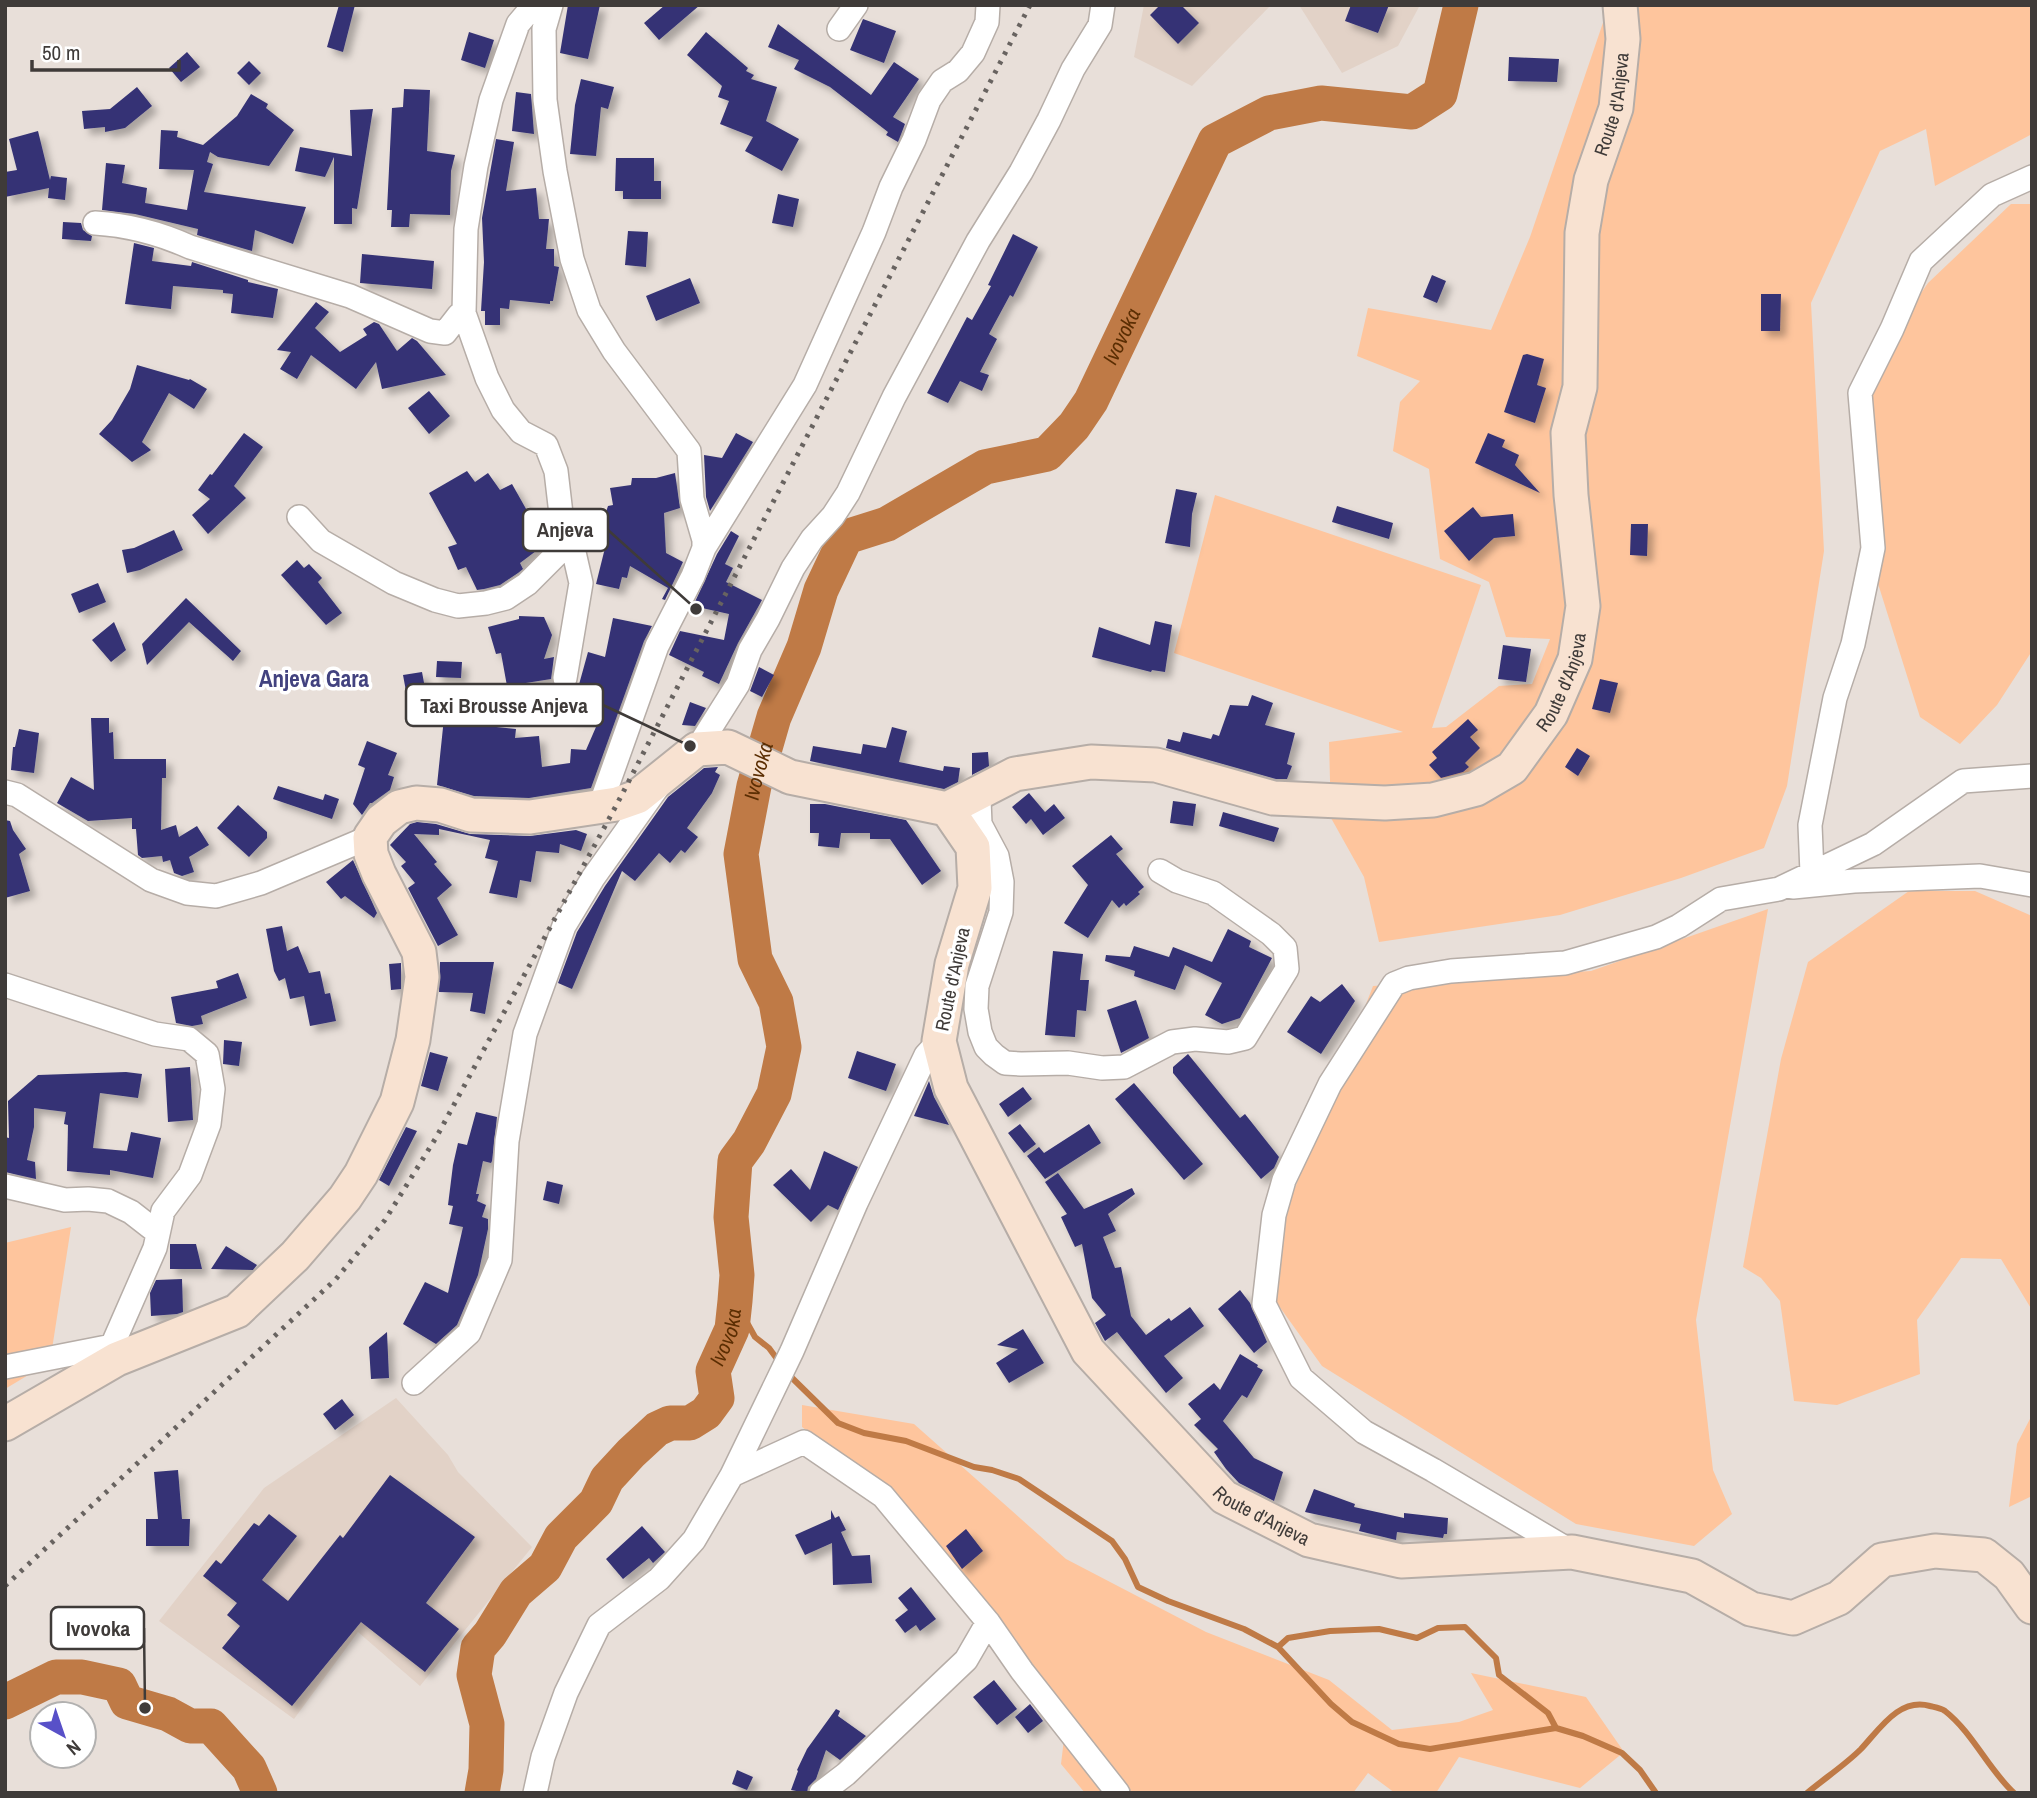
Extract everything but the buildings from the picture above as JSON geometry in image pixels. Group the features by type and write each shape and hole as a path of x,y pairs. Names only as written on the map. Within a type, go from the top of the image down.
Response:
{"street":[{"path":"534,5 518,24 491,100 476,166 466,229 464,313 487,378 503,410 521,432 545,445 556,471 561,514 581,583 565,678"},
{"path":"551,5 544,29 545,100 555,172 572,259 589,310 614,351 689,452 692,499 704,548"},
{"path":"839,29 856,5"},
{"path":"600,806 657,646 693,576 704,548 805,385 874,232 929,100 942,81 958,71 973,53 987,22 988,5"},
{"path":"5,792 17,795 151,880 187,894 216,896 261,883 370,837 381,821 399,807 416,803 440,805 471,815 530,817 617,804 637,797 667,774 713,748 750,650 793,568 812,538 833,516 848,493 894,397 978,241 1021,172 1073,69 1100,25 1103,5"},
{"name":"Route d'Anjeva","path":"1620,5 1623,39 1616,108 1591,180 1582,233 1580,387 1568,433 1571,495 1583,606 1575,659 1551,714 1512,768 1476,789 1433,800 1385,803 1273,798 1156,765 1091,762 1015,774 947,809 973,847 975,888 952,964 939,1041 951,1088 1087,1351 1224,1497 1309,1540 1401,1562 1572,1552 1692,1576 1751,1609 1793,1618 1839,1598 1882,1560 1935,1551 1983,1555 2009,1575 2032,1607"},
{"path":"1812,873 1810,825 1835,698 1853,644 1873,548 1860,393 1892,329 1921,261 1992,195 2032,177"},
{"path":"95,223 144,229 169,237 190,247 350,296 430,331 445,333 459,315 464,313"},
{"path":"299,517 321,541 394,583 435,600 458,606 486,603 506,597 527,584 559,552 573,548"},
{"path":"713,748 790,777 947,809"},
{"path":"414,1383 469,1334 500,1260 507,1141 525,1034 564,926 593,878 667,774"},
{"path":"1779,888 1873,844 1964,781 2032,776"},
{"path":"982,790 980,824 997,856 1002,882 1002,912 977,986 976,1009 979,1032 986,1047 1005,1063 1068,1063 1102,1068 1124,1067 1172,1042 1195,1039 1228,1042 1245,1038 1287,969 1285,948 1271,934 1213,893 1177,881 1160,871"},
{"path":"5,1367 115,1352 237,1311 295,1256 345,1198 376,1147 397,1102 413,1040 422,977 419,952 379,874 371,854 370,837"},
{"path":"1572,1552 1364,1432 1301,1378 1264,1304 1274,1215 1284,1180 1330,1084 1394,984 1409,978 1451,971 1565,963 1656,937 1679,926 1721,898 1779,888 1854,881 1980,876 2032,885"},
{"path":"5,985 155,1034 189,1039 207,1054 213,1089 209,1124 190,1175 163,1211 155,1248 115,1352 5,1424"},
{"path":"535,1793 543,1757 566,1693 599,1625 659,1578 694,1540 732,1475 792,1351 856,1203 926,1055 939,1041"},
{"path":"5,1186 65,1200 108,1201 131,1212 158,1233"},
{"path":"732,1475 804,1442 883,1496 988,1622 1022,1671 1118,1793"},
{"path":"821,1793 846,1774 966,1660 988,1622"}],"shaded area":[{"path":"1144,5 1271,5 1192,86 1134,57"},
{"path":"1299,5 1420,5 1398,46 1342,73"},
{"path":"1609,5 2032,5 2032,134 1935,186 1926,129 1880,151 1811,303 1824,551 1787,786 1764,848 1681,878 1560,915 1379,942 1364,877 1331,818 1329,742 1403,732 1174,653 1215,495 1481,585 1432,728 1446,727 1499,686 1532,684 1550,639 1506,637 1489,582 1440,559 1429,469 1393,451 1400,402 1420,381 1357,356 1368,308 1491,330 1530,237"},
{"path":"2011,204 2032,204 2032,651 1997,705 1960,744 1920,717 1863,536 1858,384 1928,283"},
{"path":"1909,891 1975,891 2032,916 2032,1310 2001,1259 1961,1258 1917,1320 1920,1374 1837,1405 1794,1401 1780,1301 1761,1278 1743,1267 1781,1059 1808,962"},
{"path":"1768,909 1696,1320 1713,1470 1732,1514 1694,1546 1576,1524 1322,1366 1274,1299 1281,1224 1373,986 1591,971"},
{"path":"71,1227 50,1362 5,1389 5,1243"},
{"path":"396,1398 448,1455 458,1472 532,1547 420,1686 358,1632 294,1719 159,1621 264,1488"},
{"path":"802,1405 914,1424 1066,1559 1206,1632 1329,1680 1392,1730 1459,1722 1493,1710 1471,1673 1586,1697 1624,1752 1580,1788 1459,1757 1436,1793 1395,1793 1368,1773 1353,1793 1085,1793 1061,1764 1067,1714 876,1480 802,1427"},
{"path":"2032,1415 2032,1496 2009,1507 2017,1444"}],"waterway":[{"name":"Ivovoka","path":"482,1793 486,1770 487,1724 474,1675 478,1648 516,1592 545,1567 561,1537 596,1502 607,1479 631,1453 657,1429 670,1423 690,1423 706,1413 717,1398 713,1371 732,1329 737,1275 731,1217 735,1161 749,1142 774,1094 784,1047 776,1002 755,959 741,854 754,786 774,717 804,647 821,590 846,537 887,524 985,467 1047,454 1074,426 1091,401 1215,141 1269,113 1321,103 1412,112 1440,94 1461,5"},
{"path":"735,1301 755,1337 769,1348 780,1363"},
{"path":"786,1372 838,1423 864,1433 906,1441 974,1467 1019,1479 1112,1541 1125,1559 1138,1587 1244,1629 1278,1647 1331,1704 1352,1722 1399,1744 1430,1749 1556,1728 1622,1753 1640,1770 1656,1793"},
{"path":"1278,1647 1288,1638 1330,1631 1379,1629 1417,1638 1438,1628 1465,1627 1496,1658 1499,1675 1548,1713 1556,1728"},
{"name":"Ivovoka","path":"5,1702 56,1677 82,1677 119,1685 127,1702 168,1714 190,1726 211,1726 249,1768 260,1793"},
{"path":"1807,1793 1855,1755 1891,1717 1909,1706 1919,1704 1942,1709 1955,1720 2014,1793"}],"railway":[{"path":"5,1586 336,1279 385,1220 437,1136 617,804 1030,5"}],"place":[{"name":"Anjeva","path":"696,609"},
{"name":"Taxi Brousse Anjeva","path":"690,746"},
{"name":"Ivovoka","path":"145,1708"}],"district":[{"name":"Anjeva Gara","path":"314,679"}]}
